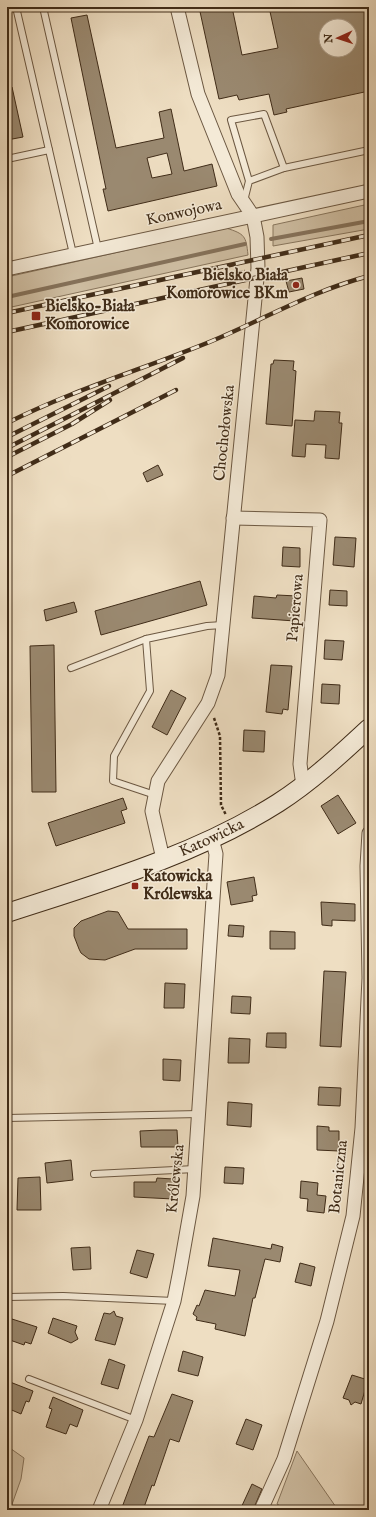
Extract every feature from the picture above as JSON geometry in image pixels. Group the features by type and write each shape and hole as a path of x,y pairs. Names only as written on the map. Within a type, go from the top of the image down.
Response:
{"street":[{"name":"Chochołowska","path":"163,859 152,811 158,781 208,703 218,675 258,268 257,238 253,216 238,194 198,94 177,7"},
{"name":"Konwojowa","path":"7,269 369,191"},
{"name":"Papierowa","path":"233,518 320,520 300,764 303,786"},
{"name":"Katowicka","path":"7,913 163,859 233,829 279,803 303,786 368,730"},
{"name":"Botaniczna","path":"261,1510 284,1459 327,1321 353,1216 362,1128 369,978 367,866 369,833"},
{"name":"Królewska","path":"99,1510 136,1420 174,1301 194,1196 216,854 212,839"}],"lane":[{"path":"16,7 73,254"},
{"path":"43,7 98,249"},
{"path":"243,202 250,181 231,120 264,114 284,168"},
{"path":"7,159 49,150"},
{"path":"250,181 284,168 369,150"},
{"path":"71,668 146,639 207,626 223,625"},
{"path":"146,639 150,691 114,756 113,781 155,795"},
{"path":"7,1118 199,1114"},
{"path":"94,1174 195,1169"},
{"path":"7,1297 63,1296 174,1301"},
{"path":"29,1379 136,1420"}],"path":[{"path":"220,276 258,268"}],"shaded area":[{"path":"369,204 369,229 273,246 273,225"},
{"path":"226,228 241,234 245,240 248,255 7,308 7,277"},
{"path":"7,1446 24,1458 21,1479 10,1510 7,1510"},
{"path":"297,1451 338,1510 287,1510 277,1504"}],"building":[{"path":"199,7 232,7 242,55 278,48 269,7 369,7 369,91 286,109 287,112 274,115 269,94 239,100 237,95 219,99"},
{"path":"87,15 116,148 164,138 159,112 171,109 184,171 212,164 217,186 108,211 103,189 106,189 71,18","holes":["167,153 172,174 152,178 147,158"]},
{"path":"7,87 12,87 23,137 7,140"},
{"name":"Bielsko Biała Komorowice BKm","path":"302,278 304,289 289,292 286,281"},
{"path":"274,360 294,361 293,370 296,371 292,426 266,424 271,364 273,364"},
{"path":"315,411 340,412 339,423 342,423 339,459 325,458 326,445 306,444 305,457 292,456 295,420 314,421"},
{"path":"158,465 163,475 147,482 143,473"},
{"path":"335,537 356,538 354,567 333,565"},
{"path":"283,547 300,548 300,567 282,566"},
{"path":"200,581 207,605 101,635 95,611"},
{"path":"330,590 347,591 347,606 329,605"},
{"path":"277,595 297,596 295,621 252,618 254,596 276,598"},
{"path":"74,602 77,612 46,621 44,610"},
{"path":"325,640 344,641 342,660 324,659"},
{"path":"54,645 56,792 32,792 30,646"},
{"path":"271,665 292,666 288,710 283,709 282,714 266,712"},
{"path":"322,684 340,685 339,704 321,703"},
{"path":"171,690 186,698 167,735 152,727"},
{"path":"244,730 265,731 264,752 243,751"},
{"path":"338,795 356,823 338,834 321,806"},
{"path":"123,798 127,809 121,811 125,823 56,846 48,823"},
{"path":"254,877 257,895 252,896 253,901 231,905 227,882"},
{"path":"321,902 355,904 355,921 332,920 332,926 322,925"},
{"path":"108,911 118,912 128,929 187,929 187,949 135,949 105,960 89,959 81,953 79,949 74,936 74,928 81,921"},
{"path":"229,925 244,926 243,937 228,936"},
{"path":"270,931 295,932 295,949 270,949"},
{"path":"324,971 346,972 341,1047 320,1046"},
{"path":"165,983 185,984 184,1008 164,1008"},
{"path":"232,996 251,997 250,1014 231,1013"},
{"path":"267,1033 286,1033 286,1048 266,1047"},
{"path":"229,1038 250,1039 249,1063 228,1063"},
{"path":"163,1059 181,1060 180,1081 163,1080"},
{"path":"319,1087 341,1088 340,1106 318,1105"},
{"path":"228,1102 252,1104 251,1127 227,1125"},
{"path":"317,1126 329,1127 329,1131 339,1131 339,1151 317,1150"},
{"path":"177,1130 178,1147 141,1147 140,1131"},
{"path":"71,1160 73,1180 47,1183 45,1163"},
{"path":"225,1167 244,1168 243,1184 224,1183"},
{"path":"40,1177 41,1210 17,1210 18,1178"},
{"path":"157,1178 173,1179 173,1199 134,1197 134,1182 156,1182"},
{"path":"301,1181 318,1183 317,1195 326,1196 324,1213 307,1211 308,1199 300,1198"},
{"path":"213,1238 271,1249 272,1244 283,1247 280,1262 265,1259 255,1298 253,1298 245,1336 215,1329 216,1324 196,1320 197,1317 193,1314 197,1305 199,1306 205,1290 235,1296 240,1270 208,1266"},
{"path":"90,1247 91,1269 73,1270 71,1248"},
{"path":"137,1250 154,1254 147,1278 130,1273"},
{"path":"300,1263 315,1267 311,1286 295,1282"},
{"path":"114,1311 116,1316 123,1318 115,1345 95,1340 104,1313 110,1314"},
{"path":"53,1318 77,1326 75,1332 78,1339 71,1343 48,1333"},
{"path":"12,1319 37,1327 31,1344 25,1342 24,1345 7,1339 7,1332"},
{"path":"183,1351 203,1357 198,1376 178,1371"},
{"path":"109,1359 125,1365 118,1389 101,1384"},
{"path":"352,1375 368,1380 361,1404 355,1402 351,1405 349,1400 343,1398"},
{"path":"10,1382 33,1391 29,1402 26,1401 21,1414 7,1408 7,1389"},
{"path":"172,1394 193,1401 179,1442 170,1439 154,1486 152,1485 143,1510 121,1510 149,1436 154,1437"},
{"path":"53,1397 83,1410 77,1427 70,1424 66,1434 46,1427 52,1409 49,1408"},
{"path":"246,1419 262,1425 253,1450 236,1444"},
{"path":"252,1484 262,1489 253,1510 240,1510"}],"waterway":[{"path":"271,239 369,221"},
{"path":"7,297 245,244"}],"railway":[{"path":"7,313 369,235"},
{"path":"7,332 369,253"},
{"path":"7,423 31,411 207,343 306,298 348,282 369,276"},
{"path":"7,448 183,358"},
{"path":"7,437 109,386"},
{"path":"7,476 176,390"},
{"path":"7,457 72,424 110,400"}],"place":[{"name":"Bielsko Biała Komorowice BKm","path":"296,285"},
{"name":"Bielsko-Biała Komorowice","path":"36,316"},
{"name":"Katowicka Królewska","path":"135,886"}]}
